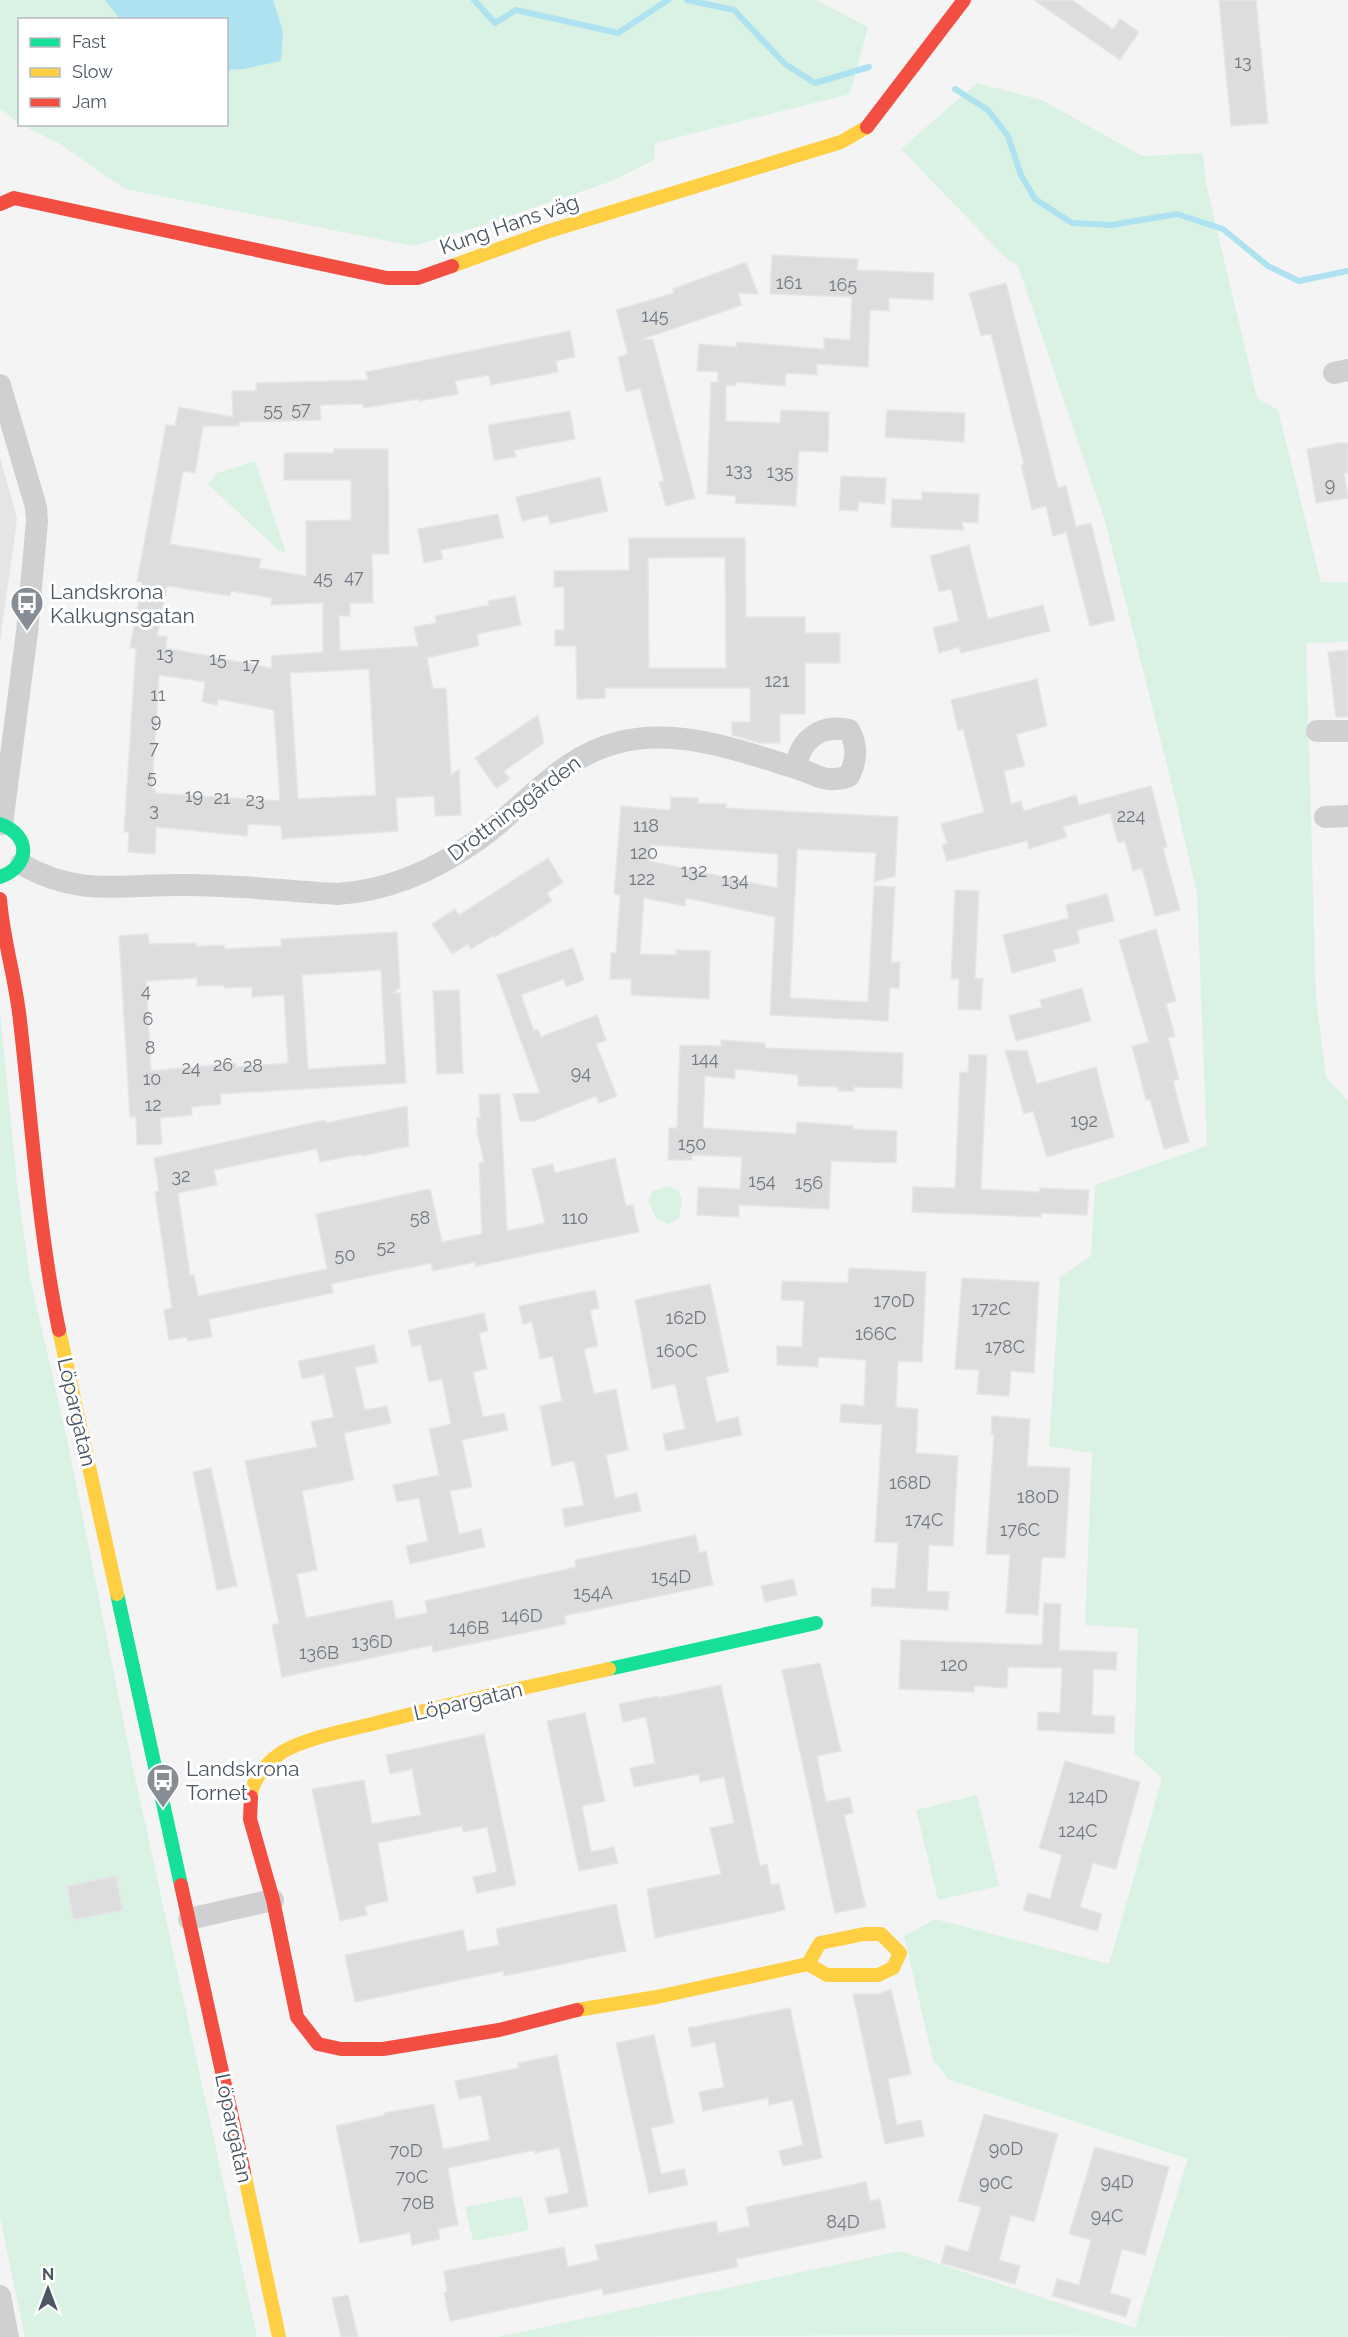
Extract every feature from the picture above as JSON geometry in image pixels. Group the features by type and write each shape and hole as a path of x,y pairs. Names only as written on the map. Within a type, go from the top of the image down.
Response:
{"street":[{"name":"Kung Hans väg","path":"0,204 14,198 387,278 418,278 546,232 841,141 867,127 964,0"},
{"path":"0,385 36,507 37,520 27,632 1,824 14,829 22,840 24,852 21,864 10,875 0,878"},
{"path":"1317,731 1348,731"},
{"name":"Drottninggården","path":"21,864 52,878 84,887 187,884 337,894 359,893 419,875 480,839 560,769 581,756 619,742 652,737 676,737 796,768"},
{"path":"1325,817 1348,816"},
{"name":"Löpargatan","path":"0,899 0,915 19,1013 39,1203 65,1360 73,1388 172,1854 189,1919 279,2337"},
{"name":"Löpargatan","path":"808,1964 657,1997 574,2011 499,2030 383,2049 341,2049 318,2044 297,2017 273,1900 250,1819 251,1791 260,1773 284,1751 324,1736 430,1709 816,1623"},
{"path":"189,1919 273,1900"},
{"path":"864,1934 881,1934 900,1953 893,1968 878,1974 827,1974 808,1964 820,1942 864,1934"},
{"path":"0,2296 9,2337"}],"shaded area":[{"path":"0,457 17,519 0,642"}],"green space":[{"path":"0,0 816,0 868,27 850,94 655,143 654,160 612,181 413,246 125,189 60,144 24,126 228,126 228,18 18,18 18,122 0,108"},
{"path":"977,83 1042,100 1142,156 1203,153 1206,184 1257,398 1278,410 1321,582 1348,582 1348,642 1306,643 1316,998 1326,1077 1348,1101 1348,2337 946,2335 497,2337 900,2251 1135,2328 1188,2159 949,2080 933,2060 904,1936 935,1919 1109,1964 1162,1778 1134,1753 1138,1628 1085,1625 1092,1453 1049,1446 1060,1277 1091,1256 1095,1185 1207,1146 1197,893 1105,521 1018,266 1006,258 901,149"},
{"path":"255,461 286,553 278,550 208,484 217,473"},
{"path":"0,1012 17,1185 30,1278 68,1443 129,1749 257,2337 25,2337 0,2218"},
{"path":"668,1186 678,1190 682,1200 679,1218 669,1224 656,1218 648,1201 653,1191"},
{"path":"977,1795 999,1886 938,1900 916,1810"},
{"path":"522,2196 529,2230 473,2241 465,2207"}],"water":[{"path":"105,0 273,0 283,32 281,61 228,70 228,18 119,18"}],"building":[{"path":"1034,0 1072,0 1113,29 1120,19 1139,32 1120,60"},
{"path":"1219,0 1256,0 1268,123 1231,126"},
{"path":"772,255 858,259 857,270 934,273 933,300 889,298 889,311 870,310 868,367 817,364 817,375 786,373 785,386 736,382 736,386 726,385 726,421 780,423 781,410 829,412 828,452 799,451 796,506 735,503 736,496 707,494 711,382 718,382 718,372 697,371 699,344 736,347 737,342 824,349 824,338 850,340 852,297 770,294"},
{"path":"746,262 758,294 738,293 742,305 643,339 653,340 695,498 666,506 659,482 664,481 640,388 626,392 618,357 628,354 616,310 674,293 673,289"},
{"path":"1006,283 1058,488 1066,486 1076,527 1091,523 1115,620 1090,626 1066,532 1053,536 1046,506 1032,510 1021,465 1024,464 991,334 981,336 969,293"},
{"path":"570,331 575,357 556,361 558,372 491,385 489,375 455,381 458,394 364,408 363,404 320,405 321,420 239,422 239,426 203,426 195,473 183,471 170,544 261,559 259,568 306,576 306,521 351,520 351,480 284,480 284,453 334,453 334,449 388,449 389,554 372,554 373,603 350,603 350,616 339,616 340,651 418,646 414,627 436,623 435,616 489,605 488,601 515,596 521,625 477,634 479,646 427,658 433,689 446,688 451,775 459,769 461,815 435,816 434,796 396,798 398,831 282,839 281,826 248,824 247,836 156,827 155,854 128,852 129,832 124,832 136,648 130,648 142,582 137,582 166,425 175,426 179,407 233,417 232,391 256,391 256,383 368,380 366,372","holes":["167,586 230,596 231,591 272,598 271,605 323,603 323,652 271,656 272,668 166,648 167,636 157,636","369,669 376,795 298,799 290,673","159,675 205,682 202,702 217,705 218,699 274,710 280,801 155,793 155,789 152,789"]},
{"path":"887,410 965,413 964,442 885,437"},
{"path":"570,411 575,439 514,450 516,457 494,460 488,425"},
{"path":"1348,443 1348,473 1344,473 1348,498 1316,503 1307,449"},
{"path":"841,476 886,478 885,504 859,502 858,511 839,510"},
{"path":"600,477 608,511 550,524 548,515 522,521 516,497"},
{"path":"922,492 979,494 978,523 962,522 964,530 891,527 892,499 922,500"},
{"path":"498,514 503,538 441,550 443,559 424,563 418,529"},
{"path":"629,538 745,538 746,617 805,617 805,633 840,633 840,663 805,663 805,714 780,714 780,743 760,743 732,735 732,722 750,722 750,688 605,688 605,698 577,699 576,646 555,646 555,630 564,630 564,587 554,587 554,571 629,570","holes":["725,557 726,668 649,668 648,558"]},
{"path":"969,545 988,619 1043,605 1050,631 961,653 959,647 939,653 933,628 959,621 951,589 939,592 930,556"},
{"path":"1348,650 1348,717 1336,717 1328,652"},
{"path":"1037,679 1047,726 1016,734 1025,766 1004,771 1011,804 1021,801 1024,811 1076,795 1079,805 1151,786 1167,847 1163,848 1180,910 1155,916 1142,868 1133,871 1125,841 1118,843 1110,813 1063,827 1067,837 1029,849 1027,841 947,861 942,845 947,843 941,824 984,812 963,729 958,730 951,700"},
{"path":"538,715 544,743 504,771 510,779 496,788 475,758"},
{"path":"671,797 698,798 698,803 726,804 726,808 898,817 895,876 874,882 876,853 797,849 790,998 868,1002 874,886 895,887 891,962 900,962 899,988 890,988 888,1021 770,1015 775,917 686,898 685,906 644,898 640,954 676,955 676,950 710,951 709,999 631,995 631,979 610,979 611,953 616,953 620,895 614,894 621,806 670,810","holes":["651,845 778,854 777,888 649,861"]},
{"path":"548,858 563,882 547,893 552,901 495,937 494,935 471,949 468,944 452,954 432,924 455,909 459,915"},
{"path":"955,890 979,891 975,978 983,979 981,1010 958,1009 959,979 951,979"},
{"path":"1107,894 1114,921 1077,930 1080,943 1053,950 1056,961 1012,973 1003,935 1069,918 1066,905"},
{"path":"1156,929 1176,1001 1166,1004 1175,1036 1168,1038 1179,1079 1173,1081 1189,1142 1164,1149 1150,1099 1146,1100 1132,1046 1149,1042 1119,940"},
{"path":"397,932 400,988 392,993 400,993 406,1083 220,1094 221,1104 191,1107 192,1115 160,1118 162,1144 137,1145 136,1117 130,1117 119,936 148,934 149,944 196,943 197,946 224,945 225,949 281,946 281,939","holes":["381,970 386,1064 308,1069 302,975","197,978 197,986 252,987 252,997 284,995 288,1063 236,1067 236,1063 151,1071 146,981"]},
{"path":"573,948 584,980 566,987 564,979 521,995 534,1031 538,1029 541,1037 597,1015 606,1040 596,1044 617,1096 599,1103 596,1096 534,1121 520,1121 513,1094 540,1093 497,975"},
{"path":"1082,988 1091,1021 1016,1041 1009,1016 1042,1007 1040,1000"},
{"path":"459,990 463,1073 437,1074 433,991"},
{"path":"721,1040 765,1043 765,1048 903,1053 902,1088 854,1087 854,1091 838,1091 838,1087 798,1086 798,1075 735,1069 735,1079 705,1076 703,1128 796,1134 797,1122 853,1126 853,1129 897,1131 896,1163 831,1161 829,1209 739,1205 739,1217 697,1215 698,1187 740,1189 742,1157 692,1155 692,1160 668,1160 669,1128 677,1128 680,1045 721,1046"},
{"path":"1005,1050 1027,1051 1037,1084 1096,1067 1114,1137 1047,1157 1033,1111 1024,1114"},
{"path":"969,1055 987,1055 981,1189 1040,1192 1040,1188 1089,1190 1087,1215 1042,1213 1041,1217 912,1212 913,1187 955,1188 960,1072 968,1073"},
{"path":"500,1094 507,1231 545,1223 532,1169 553,1164 555,1173 615,1158 626,1206 633,1205 639,1232 476,1266 475,1262 433,1271 431,1263 331,1284 333,1293 209,1319 212,1337 188,1341 187,1337 169,1340 164,1310 172,1308 155,1192 159,1191 154,1158 325,1120 326,1123 407,1106 409,1146 320,1162 317,1149 256,1161 214,1170 217,1185 178,1193 190,1275 194,1275 198,1296 327,1269 316,1214 430,1189 442,1242 482,1234 479,1163 484,1161 477,1132 477,1118 480,1118 479,1095"},
{"path":"849,1268 926,1272 922,1362 898,1361 896,1407 918,1409 916,1453 958,1456 953,1546 929,1545 927,1591 949,1592 948,1610 871,1606 872,1588 895,1589 898,1543 875,1542 882,1425 840,1422 841,1404 864,1406 866,1360 818,1357 818,1367 777,1365 777,1346 802,1347 804,1301 781,1300 782,1281 848,1283"},
{"path":"962,1278 1039,1282 1034,1373 1011,1371 1009,1396 977,1394 979,1370 955,1369"},
{"path":"710,1284 729,1372 706,1377 716,1422 738,1417 742,1435 666,1451 663,1434 685,1429 675,1384 652,1389 635,1300"},
{"path":"595,1290 599,1308 590,1310 598,1346 584,1349 594,1394 616,1389 628,1450 606,1455 615,1498 637,1493 641,1511 565,1527 562,1509 584,1505 574,1461 552,1466 540,1406 562,1401 553,1356 540,1359 532,1322 523,1324 519,1306"},
{"path":"484,1313 488,1331 479,1333 487,1369 473,1372 483,1417 504,1413 508,1430 462,1440 472,1487 450,1491 459,1534 481,1529 485,1547 410,1564 406,1546 428,1541 419,1498 397,1502 393,1485 439,1475 429,1429 451,1424 442,1379 429,1382 421,1345 412,1347 408,1330"},
{"path":"374,1345 378,1363 355,1367 365,1410 387,1406 391,1423 344,1433 354,1480 302,1491 317,1570 297,1574 306,1618 392,1600 396,1619 427,1613 425,1601 576,1567 575,1560 696,1535 699,1553 706,1551 713,1585 564,1616 566,1624 433,1652 432,1645 282,1677 272,1625 279,1623 245,1461 317,1447 311,1422 334,1417 324,1374 302,1379 298,1361"},
{"path":"992,1416 1030,1419 1027,1466 1070,1468 1065,1558 1042,1557 1038,1615 1006,1613 1010,1555 986,1554 994,1435 991,1435"},
{"path":"211,1468 237,1586 217,1590 193,1472"},
{"path":"793,1579 797,1595 765,1602 761,1586"},
{"path":"1044,1603 1061,1604 1059,1650 1117,1652 1116,1670 1093,1669 1092,1715 1115,1716 1114,1734 1037,1730 1038,1712 1060,1713 1062,1668 1008,1667 1007,1688 974,1686 974,1692 899,1689 901,1640 1042,1645"},
{"path":"820,1663 841,1751 817,1756 826,1802 850,1797 853,1813 844,1815 866,1907 835,1913 782,1670"},
{"path":"721,1685 760,1866 767,1864 771,1885 779,1884 785,1910 655,1938 647,1889 721,1874 710,1828 734,1823 724,1777 700,1782 699,1774 634,1787 630,1768 655,1763 646,1717 623,1722 619,1704"},
{"path":"585,1713 605,1801 582,1806 591,1852 614,1847 618,1863 579,1871 547,1721"},
{"path":"484,1734 516,1885 477,1893 473,1877 497,1872 487,1827 463,1832 462,1826 378,1843 388,1901 365,1906 367,1915 340,1921 312,1789 364,1780 372,1824 421,1815 412,1769 390,1774 386,1755"},
{"path":"1065,1761 1140,1782 1116,1869 1093,1863 1080,1907 1102,1914 1097,1931 1023,1910 1028,1893 1050,1899 1062,1855 1039,1848"},
{"path":"116,1876 123,1910 73,1920 67,1886"},
{"path":"616,1904 626,1951 504,1976 503,1971 355,2002 345,1955 463,1930 467,1951 499,1945 496,1929"},
{"path":"891,1989 911,2074 888,2079 897,2125 921,2120 924,2136 885,2144 853,1994 878,1994"},
{"path":"790,2008 822,2158 783,2166 779,2151 803,2145 793,2100 769,2105 768,2098 703,2111 699,2092 724,2087 715,2042 692,2047 688,2028"},
{"path":"654,2035 674,2123 651,2128 661,2174 684,2169 688,2185 649,2193 616,2043"},
{"path":"557,2055 588,2206 549,2214 545,2198 569,2193 559,2148 535,2153 535,2150 448,2168 458,2225 438,2229 440,2239 412,2245 410,2233 360,2243 336,2126 385,2115 384,2113 434,2104 443,2149 490,2140 481,2095 459,2099 455,2081 519,2068 518,2063"},
{"path":"984,2114 1058,2134 1034,2222 1011,2215 999,2260 1020,2266 1015,2284 941,2263 946,2245 968,2252 981,2207 958,2201"},
{"path":"1095,2147 1169,2167 1145,2255 1122,2249 1110,2293 1131,2299 1126,2317 1052,2296 1057,2279 1079,2285 1091,2240 1069,2234"},
{"path":"866,2182 870,2201 880,2199 886,2228 736,2259 738,2267 603,2295 602,2289 450,2321 444,2293 447,2292 444,2271 564,2247 568,2267 599,2260 595,2245 716,2221 718,2233 750,2226 746,2207"},
{"path":"348,2295 358,2337 341,2337 332,2298"}],"waterway":[{"path":"474,0 495,23 516,10 618,33 668,0"},
{"path":"687,0 734,10 785,64 815,83 869,67"},
{"path":"955,89 988,110 1008,136 1021,175 1035,199 1072,223 1111,225 1177,214 1223,229 1268,266 1299,281 1348,271"}],"traffic: fast":[{"path":"0,824 17,835 23,850 22,858 17,866 0,877"},
{"path":"117,1594 181,1885"},
{"path":"609,1669 816,1623"}],"traffic: slow":[{"path":"452,266 546,232 841,142 867,127"},
{"path":"59,1330 117,1594"},
{"path":"251,1797 257,1777 267,1765 284,1751 305,1742 329,1734 609,1669"},
{"path":"577,2010 657,1997 808,1964 820,1943 864,1934 881,1934 900,1953 893,1968 878,1975 827,1975 808,1964"},
{"path":"244,2172 279,2337"}],"traffic: jam":[{"path":"867,127 964,0"},
{"path":"0,204 14,198 387,278 418,278 452,266"},
{"path":"0,899 18,1006 41,1215 59,1330"},
{"path":"251,1797 250,1819 273,1900 297,2017 318,2044 341,2049 383,2049 499,2030 577,2010"},
{"path":"181,1885 244,2172"}],"place":[{"name":"Landskrona Kalkugnsgatan","path":"27,632"},
{"name":"Landskrona Tornet","path":"163,1809"}]}
